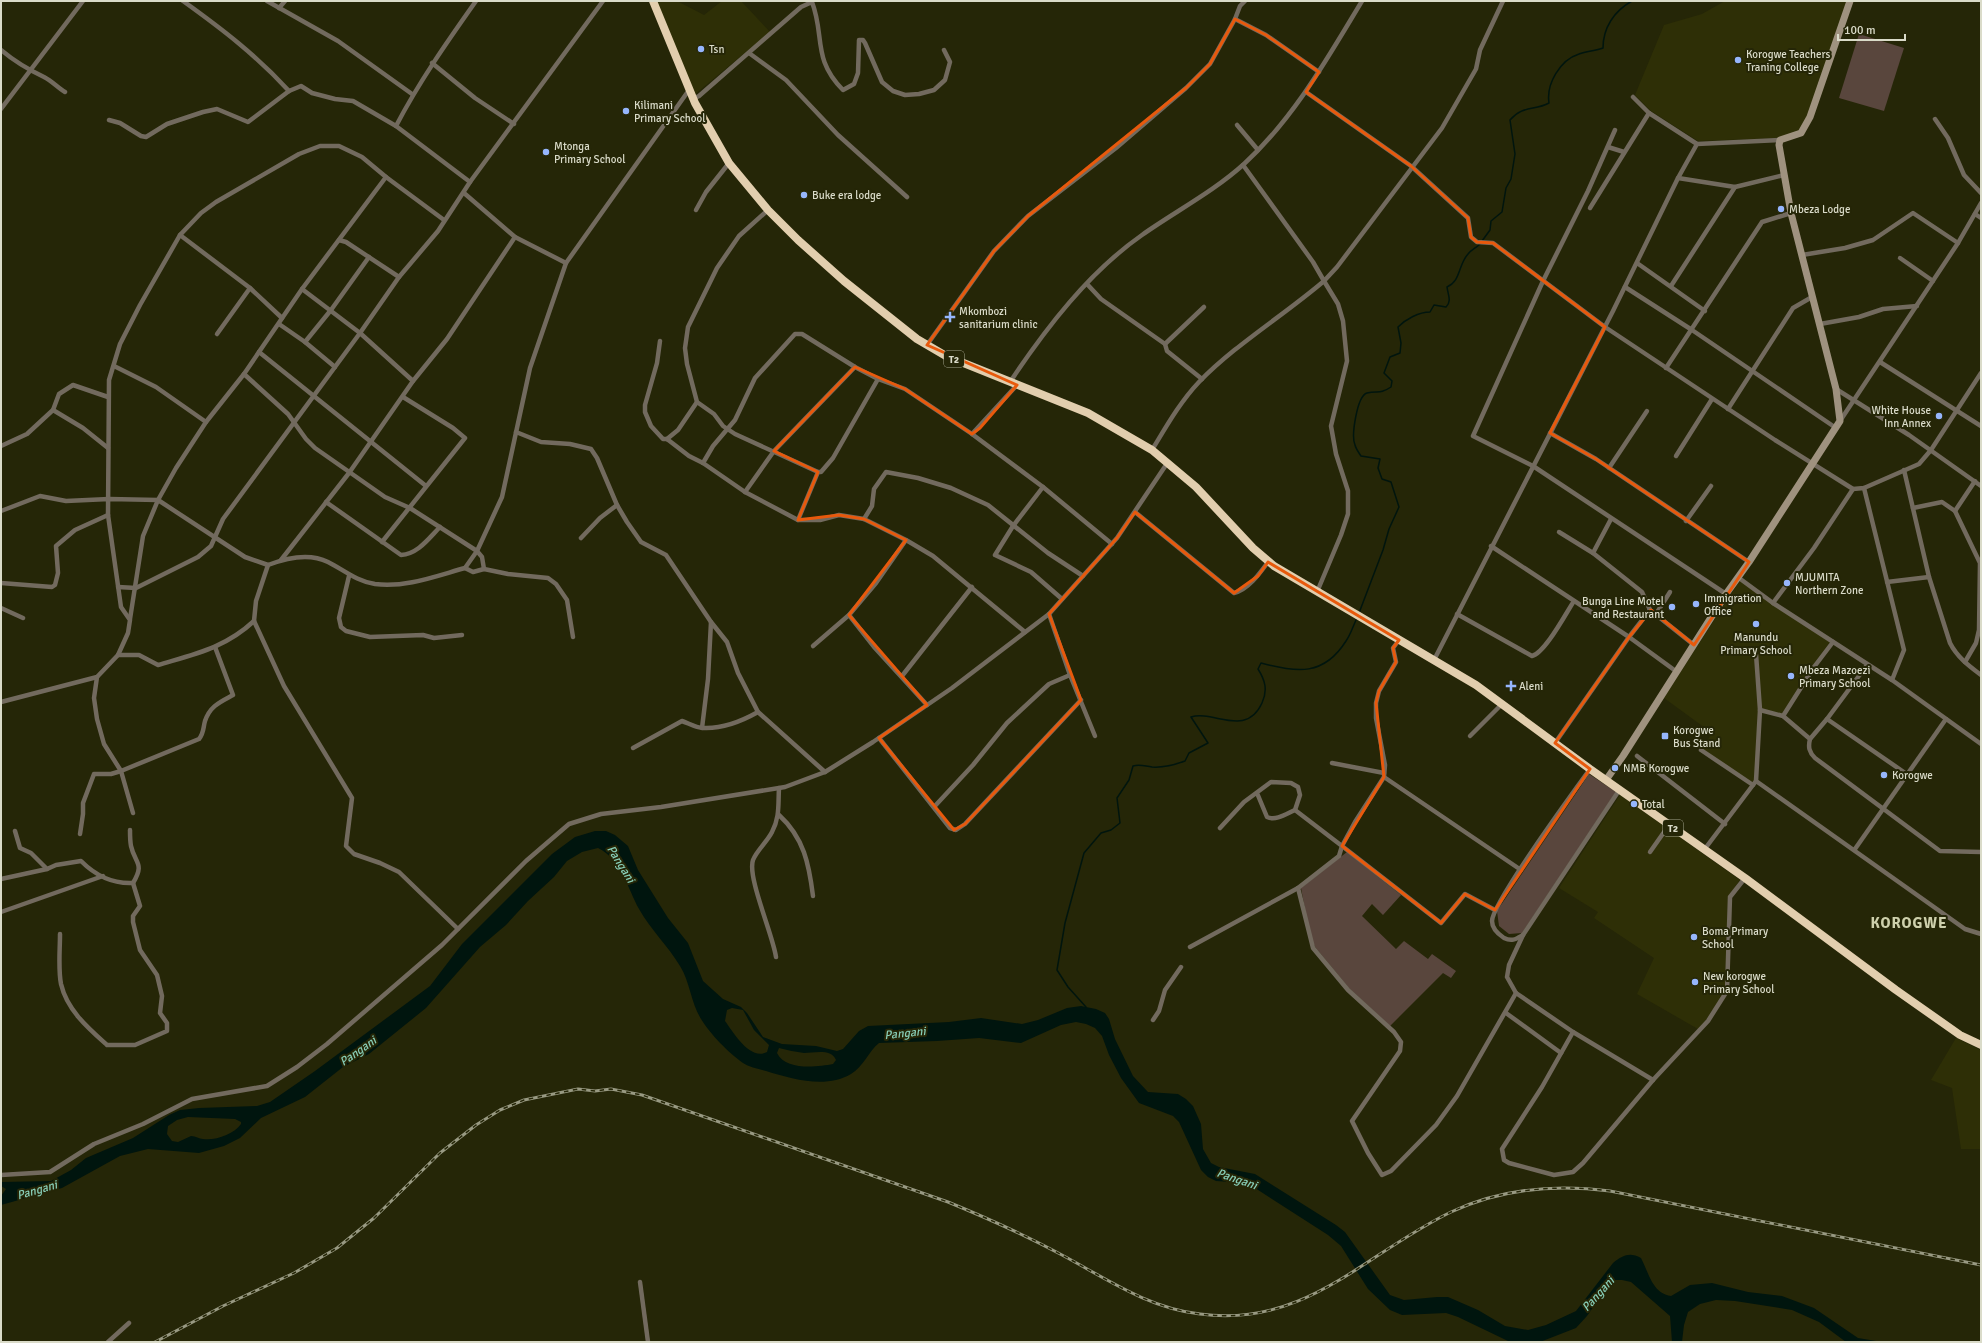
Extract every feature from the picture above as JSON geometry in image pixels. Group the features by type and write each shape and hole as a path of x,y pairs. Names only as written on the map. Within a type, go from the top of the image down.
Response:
{"highway":[{"name":"T2","path":"653,1 693,99 729,163 768,210 844,281 917,339 946,356 1088,413 1152,450 1196,487 1268,562 1476,685 1590,769 1744,878 1896,990 1960,1035 1981,1045"}],"street":[{"path":"1,109 29,70 83,1"},
{"path":"183,1 232,36 289,91"},
{"path":"267,1 338,41 412,94"},
{"path":"280,8 285,1"},
{"path":"396,126 412,94 476,1"},
{"path":"118,587 136,588 198,557 211,546 223,519 335,368 399,277 438,231 470,182 603,1"},
{"path":"927,345 994,251 1028,216 1116,148 1186,88 1210,64 1244,1"},
{"path":"972,434 1014,384 1022,365 1087,284 1106,264 1141,235 1202,196 1243,165 1258,150 1306,92 1362,1"},
{"path":"1152,450 1169,420 1202,379 1234,350 1303,299 1324,281 1337,267 1411,166 1442,128 1476,69 1480,50 1502,1"},
{"path":"1633,97 1649,113 1697,144 1780,140 1801,133 1810,117 1850,1"},
{"path":"693,99 699,96 801,7 812,2 821,56 828,71 843,90 854,84 858,74 859,40 863,40 865,43 882,82 893,91 905,95 919,94 934,90 945,80 950,62 944,50"},
{"path":"1235,19 1266,36 1319,72"},
{"path":"1,50 29,70 45,78 65,92"},
{"path":"749,53 786,80 838,135 907,197"},
{"path":"432,63 475,98 514,124"},
{"path":"109,120 120,122 146,137 167,124 203,112 218,109 248,122 289,91 301,86 312,93 335,99 353,101 396,126 470,182"},
{"path":"465,568 477,551 502,497 530,368 566,263 689,90"},
{"path":"1306,92 1411,166 1468,218 1471,237 1477,242 1493,243 1605,327 1712,399 1853,489 1864,488 1919,464 1931,450 1981,373"},
{"path":"1590,208 1649,113"},
{"path":"1935,119 1948,138 1964,175 1981,193"},
{"path":"1237,125 1258,150"},
{"path":"1615,130 1542,281 1472,436 1533,466 1726,594"},
{"path":"1780,140 1779,150 1791,213 1836,389 1840,421"},
{"path":"1434,660 1491,546 1605,327 1678,178 1697,144"},
{"path":"130,620 121,607 108,515 109,380 120,344 140,305 180,235 201,213 216,202 310,148 339,146 362,157 386,177 444,220"},
{"path":"1608,147 1624,152"},
{"path":"696,210 706,192 729,163"},
{"path":"1243,165 1313,262 1338,304 1343,321 1347,361 1331,426 1336,454 1348,491 1348,514 1341,535 1317,592"},
{"path":"1678,178 1734,187 1784,175"},
{"path":"1,702 97,677 118,655 128,633 143,536 158,500 176,468 206,422 244,374 302,289 386,177"},
{"path":"1671,286 1734,187"},
{"path":"464,193 515,237 566,263"},
{"path":"1606,780 1623,756 1726,594 1739,578 1840,421 1958,243 1981,203"},
{"path":"768,210 738,236 717,268 688,327 685,348 686,364 696,402 714,414 728,430 818,472"},
{"path":"1666,368 1705,311 1762,222 1791,213"},
{"path":"1802,255 1845,248 1873,240 1913,213 1958,243"},
{"path":"1975,214 1981,218"},
{"path":"180,235 250,288 282,318"},
{"path":"280,560 349,473 413,381 447,339 515,237"},
{"path":"339,240 346,242 399,277"},
{"path":"305,342 331,310 369,257"},
{"path":"1900,258 1933,281"},
{"path":"1637,263 1705,311"},
{"path":"1087,284 1101,299 1165,344 1167,351 1202,379"},
{"path":"1625,287 1692,330 1836,428"},
{"path":"217,334 250,288"},
{"path":"302,289 360,333 413,381"},
{"path":"1728,409 1794,308 1812,297"},
{"path":"1820,324 1859,317 1883,309 1916,306"},
{"path":"1165,344 1204,308"},
{"path":"279,324 305,342 335,368"},
{"path":"703,462 713,446 736,420 755,378 795,334 802,334 855,367 878,379 905,389 972,434 1043,487 1112,544"},
{"path":"660,341 657,363 645,405 645,412 651,426 663,439 667,439 689,456 703,462 745,492 798,520 820,520 839,515 864,519 906,540 933,556 1025,632"},
{"path":"259,352 426,486"},
{"path":"1880,362 1981,426"},
{"path":"114,366 156,386 206,422"},
{"path":"745,492 774,451 855,367"},
{"path":"244,374 295,422 306,439 315,448 385,498 410,508 477,551 482,557 484,569"},
{"path":"798,520 818,472 821,472 833,458 878,379"},
{"path":"1,446 27,434 53,410 59,394 74,385 108,397"},
{"path":"1836,389 1931,450 1981,486"},
{"path":"382,542 465,438 448,424 403,397"},
{"path":"1676,456 1712,399"},
{"path":"667,439 678,430 696,402"},
{"path":"53,410 83,428 108,448"},
{"path":"1609,468 1647,411"},
{"path":"516,432 542,442 570,444 590,449 597,458 617,505 641,542 666,555 711,622 727,642 738,672 758,712 825,772"},
{"path":"1550,432 1609,468 1749,562"},
{"path":"1,1175 50,1172 94,1144 143,1124 192,1099 266,1086 297,1067 332,1040 442,945 526,861 569,824 601,814 661,807 779,788 825,772 880,738 927,705 1049,614 1112,544 1168,462"},
{"path":"1904,470 1929,577 1950,643 1954,650 1981,675"},
{"path":"864,519 872,506 874,489 886,472 918,478 952,488 988,505 1013,526 1083,576"},
{"path":"1955,511 1975,481"},
{"path":"1686,521 1711,486"},
{"path":"1043,487 1013,526 995,555 1031,572 1062,599"},
{"path":"1864,488 1904,650 1892,680"},
{"path":"1773,603 1814,548 1853,489"},
{"path":"1,511 40,496 66,501 109,499 158,500 246,557 268,565 280,560 312,557 327,562 349,576 374,584 397,585 465,568 473,572 484,569 508,574 548,578 556,584 567,600 572,637"},
{"path":"326,502 401,555 406,555 418,548 440,527"},
{"path":"1913,508 1942,502 1955,511 1980,563 1979,630 1976,643 1966,662"},
{"path":"581,538 600,518 617,505"},
{"path":"1135,512 1234,592 1258,576 1268,562"},
{"path":"1,583 52,587 55,585 58,573 56,546 74,530 108,515"},
{"path":"1593,553 1611,519"},
{"path":"1559,532 1593,553 1642,592 1650,610 1694,645"},
{"path":"814,646 850,615 876,583 906,540"},
{"path":"1491,546 1629,637 1677,672"},
{"path":"268,565 256,601 254,621 287,691 352,798 346,846 348,850 354,854 380,862 399,872 458,929"},
{"path":"349,576 339,618 341,627 346,631 370,638 423,635 434,638 462,635"},
{"path":"1888,582 1929,577"},
{"path":"1739,578 1773,603 1892,680 1981,744"},
{"path":"902,676 972,587"},
{"path":"1656,614 1670,592"},
{"path":"1457,614 1532,656 1536,655 1549,640 1574,601"},
{"path":"1,608 23,618"},
{"path":"1555,743 1629,637 1650,610"},
{"path":"1049,614 1070,675 1095,736"},
{"path":"850,615 927,705"},
{"path":"118,655 139,655 152,664 158,665 216,647 241,633 254,621"},
{"path":"702,728 708,679 711,622"},
{"path":"1190,946 1298,888 1339,856 1342,846 1355,822 1384,775 1385,765 1376,718 1376,703 1379,691 1396,662 1393,648 1399,640"},
{"path":"1783,716 1814,667 1833,642"},
{"path":"80,834 83,814 82,803 94,774 111,774 121,771 199,739 203,735 206,720 212,707 233,695 216,647"},
{"path":"1704,850 1725,824 1756,780 1760,710 1756,654"},
{"path":"1867,665 1827,719 1810,739 1808,747 1810,753 1940,851 1981,852"},
{"path":"934,807 973,765 1007,723 1049,684 1070,675"},
{"path":"97,677 94,698 97,719 104,744 121,771 133,813"},
{"path":"880,738 950,828 956,830 960,828 1081,700"},
{"path":"1470,736 1502,704"},
{"path":"1760,710 1783,716 1810,739"},
{"path":"634,748 682,721 702,728 742,720 758,712"},
{"path":"1827,719 1908,775"},
{"path":"1855,850 1946,719"},
{"path":"1701,750 1753,785"},
{"path":"1637,756 1725,824"},
{"path":"1332,763 1384,775 1521,870"},
{"path":"1523,935 1514,940 1507,940 1498,934 1492,921 1495,910 1590,769"},
{"path":"1756,780 1965,929 1981,934"},
{"path":"1220,828 1244,802 1271,782 1291,782 1298,787 1300,795 1295,810 1277,818 1267,817 1257,793"},
{"path":"776,957 774,943 754,881 753,860 772,832 779,815 779,788"},
{"path":"1620,789 1523,935 1509,965 1508,977 1516,993 1573,1032 1653,1080"},
{"path":"1295,810 1441,923 1465,894 1495,910"},
{"path":"779,815 791,826 801,844 810,870 813,896"},
{"path":"1650,852 1669,825"},
{"path":"130,830 131,846 140,866 139,874 133,883"},
{"path":"15,831 20,848 31,853 47,869"},
{"path":"1,879 47,869 56,865 81,861 92,872 119,884 133,883"},
{"path":"1,912 103,876"},
{"path":"1573,1032 1502,1149 1504,1160 1509,1164 1554,1175 1573,1172 1583,1164 1653,1080 1708,1021 1727,991 1730,897 1744,878"},
{"path":"60,934 61,984 70,1004 83,1024 107,1045 135,1045 167,1031 167,1023 160,1013 162,996 157,975 140,950 132,922 133,916 140,906 133,883"},
{"path":"1298,888 1313,948 1348,990 1394,1032 1401,1042 1400,1051 1352,1121 1368,1153 1382,1175 1391,1171 1436,1126 1457,1096 1506,1013 1516,993"},
{"path":"1153,1020 1159,1011 1165,990 1181,968"},
{"path":"1506,1013 1561,1053"},
{"path":"640,1282 648,1342"},
{"path":"108,1342 129,1322"}],"highlighted area":[{"path":"1235,19 1266,35 1319,72 1306,92 1411,166 1468,218 1471,237 1477,242 1493,243 1605,327 1550,433 1596,459 1749,562 1694,645 1651,610 1629,637 1555,743 1590,769 1495,910 1465,894 1441,923 1342,846 1384,777 1376,703 1379,691 1396,662 1393,648 1399,640 1268,562 1258,576 1234,593 1135,512 1117,538 1049,614 1081,700 965,824 954,830 879,738 927,705 849,615 906,540 864,519 839,515 798,520 818,472 774,451 855,367 905,389 972,434 980,428 1017,385 927,345 994,251 1028,216 1186,88 1210,64"}],"shaded area":[{"path":"655,1 677,1 704,15 722,1 741,1 770,32 694,95"},
{"name":"Korogwe Teachers Traning College","path":"1725,1 1847,1 1808,115 1799,131 1779,138 1698,141 1651,111 1635,95 1664,25 1702,14"},
{"path":"1859,34 1904,48 1884,111 1839,98"},
{"path":"1740,580 1830,642 1812,666 1782,714 1758,708 1755,781 1753,783 1702,749 1712,733 1664,698"},
{"path":"1589,774 1616,792 1522,933 1509,934 1499,926 1497,911"},
{"path":"1620,795 1740,880 1728,897 1725,991 1706,1020 1698,1029 1637,994 1654,958 1594,918 1598,912 1559,888"},
{"path":"1347,852 1401,895 1383,915 1372,904 1362,916 1396,949 1404,941 1428,959 1432,954 1456,971 1451,978 1443,973 1390,1026 1349,988 1315,947 1310,935 1301,888"},
{"path":"1956,1038 1981,1050 1981,1149 1961,1149 1952,1088 1931,1080"}],"water":[{"name":"Pangani","path":"595,831 606,831 615,835 628,846 638,870 668,918 688,943 703,981 723,999 741,1007 747,1013 763,1037 782,1044 816,1046 837,1051 843,1049 859,1031 868,1026 949,1022 981,1018 1022,1024 1038,1020 1067,1008 1081,1006 1096,1009 1105,1013 1109,1019 1115,1039 1133,1076 1148,1092 1178,1094 1193,1106 1201,1124 1203,1149 1211,1163 1219,1167 1255,1174 1336,1225 1345,1232 1390,1295 1404,1300 1448,1297 1478,1310 1505,1326 1528,1330 1546,1325 1576,1311 1613,1263 1623,1256 1633,1255 1641,1258 1655,1287 1665,1294 1671,1296 1690,1285 1712,1283 1748,1292 1782,1296 1814,1308 1858,1338 1882,1342 1846,1342 1819,1322 1792,1310 1735,1301 1716,1300 1700,1304 1688,1312 1684,1325 1682,1342 1672,1342 1670,1316 1631,1282 1622,1280 1614,1280 1607,1287 1587,1316 1576,1328 1540,1342 1508,1341 1458,1317 1446,1313 1402,1315 1390,1310 1368,1289 1341,1246 1328,1235 1255,1188 1231,1182 1216,1181 1208,1177 1201,1170 1179,1122 1173,1116 1139,1103 1121,1078 1109,1055 1102,1036 1095,1028 1086,1024 1076,1022 1061,1025 1021,1043 979,1038 879,1043 855,1071 841,1079 831,1081 809,1081 748,1066 726,1049 705,1025 698,1013 680,966 644,917 623,875 613,859 598,848 582,852 567,861 554,877 528,901 506,925 480,947 426,1008 369,1054 343,1067 305,1097 261,1118 240,1138 224,1146 199,1153 148,1149 120,1156 62,1188 1,1205 1,1196 6,1189 1,1186 1,1182 51,1181 71,1170 86,1158 133,1138 169,1115 180,1110 257,1106 270,1102 315,1071 430,986 462,944 552,854 575,837","holes":["732,1008 743,1010 754,1030 769,1045 767,1052 761,1054 755,1053 738,1038 725,1021 727,1010","779,1048 804,1053 826,1053 834,1056 836,1060 833,1064 811,1067 802,1066 787,1063 781,1059 777,1053","188,1117 235,1119 241,1122 241,1124 234,1131 218,1138 202,1139 191,1136 178,1142 172,1141 167,1134 168,1126 177,1120"]}],"waterway":[{"path":"1482,241 1490,230 1491,221 1502,212 1506,188 1511,179 1515,154 1510,120 1519,112 1549,103 1552,81 1560,67 1572,57 1603,48 1607,27 1615,15 1632,1"},
{"path":"1359,613 1383,550 1389,529 1399,507 1391,482 1382,479 1378,468 1380,459 1361,456 1356,448 1354,440 1354,425 1360,401 1367,393 1381,392 1391,387 1392,381 1384,373 1390,357 1400,353 1401,343 1398,327 1413,316 1430,312 1434,305 1446,307 1448,305 1449,298 1447,287 1455,281 1462,263 1468,254 1480,244"},
{"path":"1086,1007 1068,987 1057,970 1065,923 1084,853 1101,833 1111,830 1120,823 1117,798 1129,780 1133,766 1140,765 1161,767 1185,761 1189,753 1208,743 1191,717 1200,716 1239,721 1247,719 1255,713 1264,698 1265,685 1258,669 1261,663 1286,669 1298,670 1319,666 1328,661 1338,652 1351,633 1357,618"}],"railway":[{"path":"155,1342 223,1306 294,1273 337,1248 374,1218 440,1153 476,1125 500,1110 524,1100 578,1089 595,1091 611,1089 642,1095 948,1202 1034,1241 1145,1299 1181,1311 1200,1314 1238,1315 1272,1310 1303,1299 1333,1284 1420,1229 1451,1212 1489,1198 1529,1190 1569,1188 1610,1191 1981,1265"}],"place":[{"name":"Tsn","path":"701,49"},
{"name":"Korogwe Teachers Traning College","path":"1738,60"},
{"name":"Kilimani Primary School","path":"626,111"},
{"name":"Mtonga Primary School","path":"546,152"},
{"name":"Buke era lodge","path":"804,195"},
{"name":"Mbeza Lodge","path":"1781,209"},
{"name":"Mkombozi sanitarium clinic","path":"950,317"},
{"name":"White House Inn Annex","path":"1939,416"},
{"name":"MJUMITA Northern Zone","path":"1787,583"},
{"name":"Immigration Office","path":"1696,604"},
{"name":"Bunga Line Motel and Restaurant","path":"1672,607"},
{"name":"Manundu Primary School","path":"1756,624"},
{"name":"Mbeza Mazoezi Primary School","path":"1791,676"},
{"name":"Aleni","path":"1511,686"},
{"name":"Korogwe Bus Stand","path":"1665,736"},
{"name":"NMB Korogwe","path":"1615,768"},
{"name":"Korogwe","path":"1884,775"},
{"name":"Total","path":"1634,804"},
{"name":"Boma Primary School","path":"1694,937"},
{"name":"New korogwe Primary School","path":"1695,982"}],"district":[{"name":"KOROGWE","path":"1909,923"}]}
